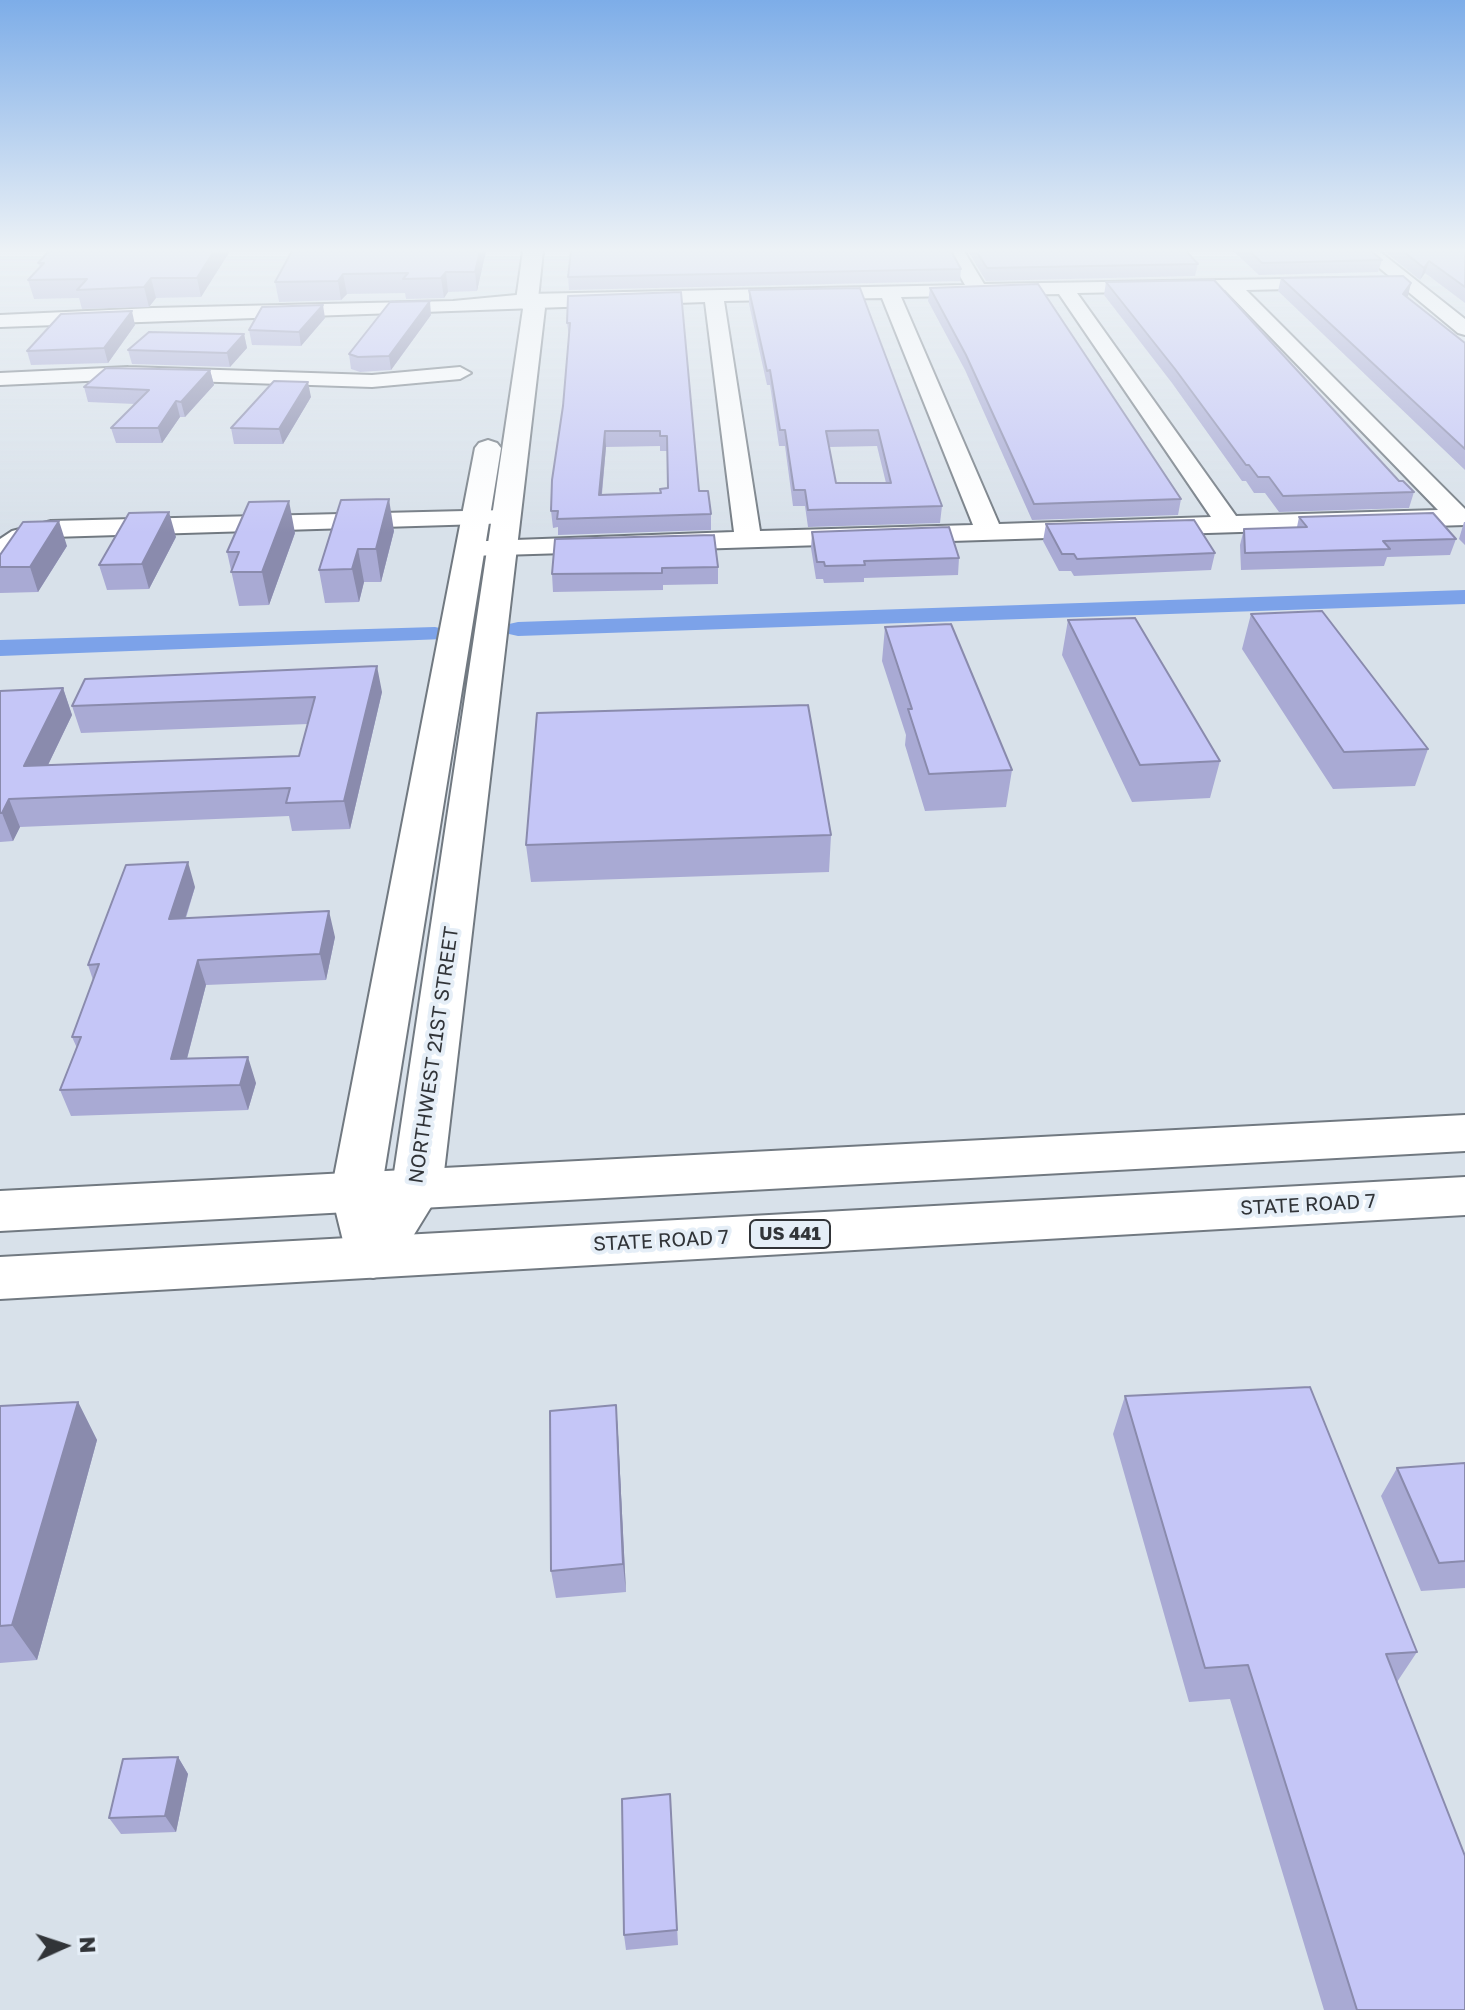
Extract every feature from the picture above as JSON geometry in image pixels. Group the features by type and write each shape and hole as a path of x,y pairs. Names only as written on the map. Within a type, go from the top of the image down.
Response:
{"street":[{"name":"NORTHWEST 21ST STREET","path":"502,371 506,345"},
{"name":"NORTHWEST 21ST STREET","path":"373,1257 356,1192 526,345"},
{"path":"721,345 748,540"},
{"path":"911,345 989,531"},
{"path":"1103,345 1228,524"},
{"path":"1291,345 1462,517"},
{"path":"0,379 128,373 372,381 460,373"},
{"name":"NORTHWEST 21ST STREET","path":"373,1257 417,1189 488,533 491,430"},
{"path":"0,551 21,537 51,529 488,533 748,540 1462,517"},
{"path":"0,1211 1465,1133"},
{"name":"STATE ROAD 7","path":"0,1278 1465,1196"}],"building":[{"path":"33,345 106,345 104,348 27,351"},
{"path":"134,345 234,345 227,353 128,350"},
{"path":"356,345 397,345 389,356 358,357 349,354"},
{"path":"568,345 686,345 699,491 708,491 711,514 557,519 558,511 551,511 552,480","holes":["605,431 660,431 660,436 667,436 668,488 660,489 661,493 599,495"]},
{"path":"761,345 881,345 942,506 808,510 805,490 794,490 785,430 780,430 770,370 767,371","holes":["878,430 891,483 836,483 826,431"]},
{"path":"961,345 1078,345 1181,499 1034,504"},
{"path":"1156,345 1274,345 1399,481 1414,492 1283,496 1269,477 1258,477 1246,465"},
{"path":"1353,345 1465,345 1465,449"},
{"path":"106,368 210,370 181,402 176,401 158,428 111,428 149,390 84,387"},
{"path":"274,381 308,382 279,429 231,428"},
{"path":"389,499 376,549 358,549 352,569 319,570 341,500"},
{"path":"289,501 262,572 231,572 239,552 227,552 249,502"},
{"path":"169,512 142,564 99,565 129,513"},
{"path":"1433,513 1456,539 1383,541 1390,549 1245,553 1244,529 1307,527 1299,517"},
{"path":"1194,520 1215,553 1077,559 1074,554 1062,554 1046,524"},
{"path":"59,521 30,567 0,567 0,555 23,522"},
{"path":"949,527 959,558 864,561 865,565 825,566 824,562 817,562 812,532"},
{"path":"714,535 718,567 662,568 662,573 552,574 555,539"},
{"path":"1322,611 1428,749 1344,752 1251,614"},
{"path":"1135,618 1220,761 1140,765 1068,620"},
{"path":"951,624 1012,770 929,774 885,627"},
{"path":"377,666 344,801 286,803 290,788 9,799 0,813 0,691 63,688 24,766 299,756 315,697 72,706 85,679"},
{"path":"808,705 831,835 526,845 537,713"},
{"path":"188,862 169,919 329,911 320,954 198,960 171,1059 248,1057 240,1085 60,1090 81,1037 72,1037 99,964 88,965 126,865"},
{"path":"1310,1387 1417,1652 1386,1654 1465,1856 1465,2010 1357,2010 1248,1665 1205,1668 1125,1396"},
{"path":"78,1402 12,1625 0,1626 0,1406"},
{"path":"616,1405 623,1564 551,1571 550,1411"},
{"path":"1465,1463 1465,1561 1439,1563 1397,1468"},
{"path":"178,1757 165,1816 109,1818 123,1759"},
{"path":"670,1794 677,1930 624,1935 622,1799"}],"waterway":[{"path":"518,629 1465,597"},
{"path":"0,648 435,634"}]}
